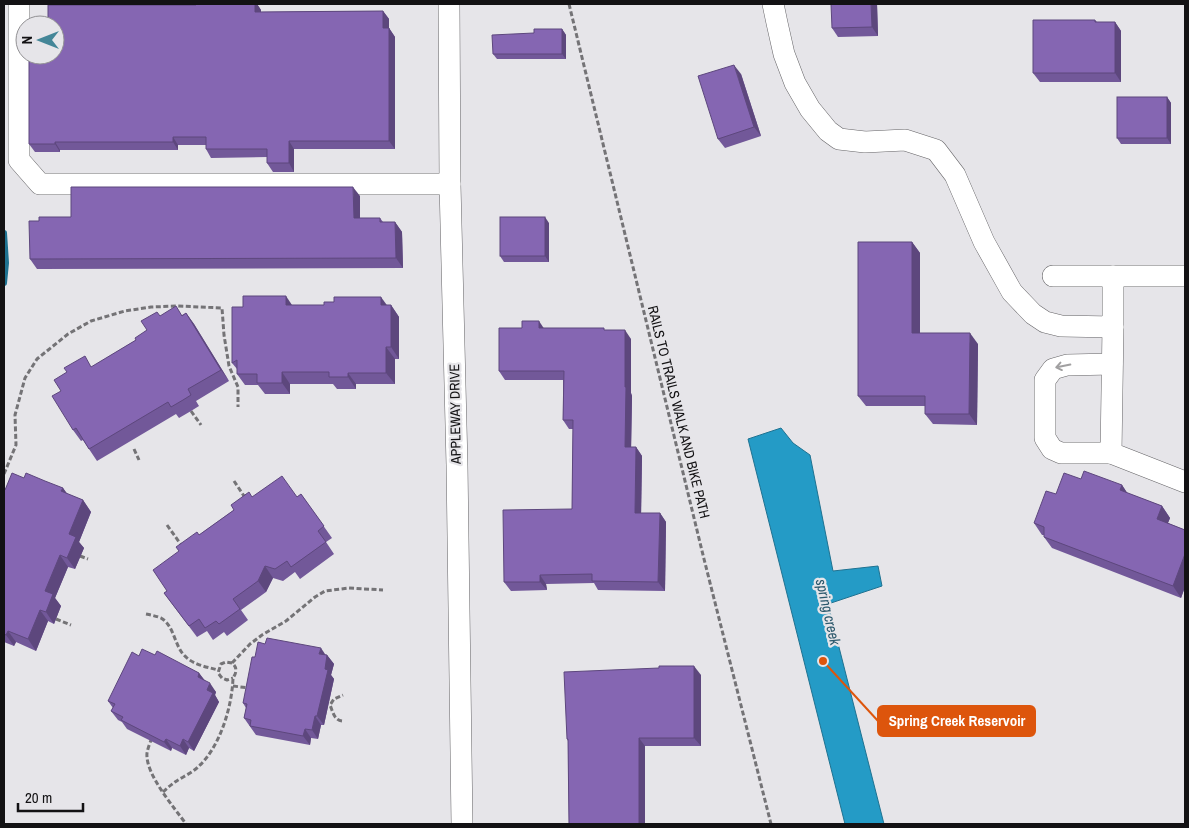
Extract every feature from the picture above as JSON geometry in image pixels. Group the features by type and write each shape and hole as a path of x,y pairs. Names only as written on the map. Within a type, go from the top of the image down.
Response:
{"street":[{"path":"19,4 19,160 40,184 450,184"},
{"name":"APPLEWAY DRIVE","path":"449,4 450,184 457,456 462,824"},
{"path":"774,4 784,54 795,83 810,109 828,131 839,139 865,142 904,140 936,150 955,174 984,242 1012,292 1033,314 1045,322 1061,326 1113,327"},
{"path":"1053,276 1185,276"},
{"path":"1111,453 1114,276"},
{"path":"1112,364 1067,365 1053,368 1045,380 1045,438 1052,449 1061,454 1111,453 1185,482"}],"path":[{"name":"RAILS TO TRAILS WALK AND BIKE PATH","path":"569,4 704,559 771,824"},
{"path":"4,474 16,445 15,415 20,393 25,378 37,358 68,334 91,321 125,311 151,307 178,306 222,308 229,366 238,387 238,407"},
{"path":"191,411 200,425"},
{"path":"134,449 139,460"},
{"path":"234,481 247,501"},
{"path":"167,525 183,547"},
{"path":"80,556 88,559"},
{"path":"232,663 262,634 286,621 325,591 349,588 383,590"},
{"path":"146,614 162,619 170,626 184,656 192,662 218,670"},
{"path":"56,619 71,625"},
{"path":"188,669 192,662"},
{"path":"163,792 174,782 198,768 208,756 220,734 228,712 233,678 236,673 236,667 232,663 220,664 218,673 222,678 228,680 233,678"},
{"path":"232,686 257,689"},
{"path":"342,721 334,716 328,705 334,699 343,695"},
{"path":"152,737 147,751 147,762 150,771 186,824"}],"water":[{"path":"781,428 793,443 810,455 833,571 878,566 882,586 828,604 884,824 845,824 748,439"}],"building":[{"path":"255,4 255,12 383,11 383,28 389,28 389,141 289,141 289,163 267,163 267,149 206,149 206,137 173,137 173,142 55,142 55,144 29,144 29,65 65,65 65,15 48,15 48,5"},
{"path":"831,4 871,4 872,27 832,28"},
{"path":"1033,20 1095,20 1095,22 1115,22 1115,73 1033,73"},
{"path":"534,29 562,29 562,54 493,54 492,35 534,33"},
{"path":"734,65 754,127 718,139 698,76"},
{"path":"1117,97 1167,97 1167,138 1117,138"},
{"path":"71,187 353,187 354,218 380,218 380,222 395,222 396,258 30,259 29,221 39,221 39,217 71,217"},
{"path":"500,217 545,217 545,256 500,256"},
{"path":"858,242 912,242 912,333 970,333 969,414 925,414 925,396 858,396"},
{"path":"243,296 286,296 286,305 324,305 324,302 334,302 334,297 381,297 381,305 391,305 391,347 386,347 386,373 348,373 348,377 329,377 329,372 282,372 282,383 257,383 257,374 237,374 237,360 232,363 232,307 243,307"},
{"path":"176,306 182,316 186,313 221,370 188,389 191,395 183,400 171,407 168,402 89,449 76,428 73,430 52,396 61,391 54,380 67,372 64,368 85,356 91,367 136,340 135,338 147,330 141,321 157,312 160,316"},
{"path":"522,321 539,321 539,328 604,328 604,330 625,330 625,447 636,447 635,513 660,513 658,582 592,581 592,574 540,575 540,582 504,582 503,510 572,509 573,420 563,420 564,371 499,371 499,328 522,328"},
{"path":"1084,471 1122,485 1120,490 1162,506 1157,519 1185,530 1185,554 1173,586 1044,537 1044,527 1034,523 1046,491 1056,494 1064,473 1081,479"},
{"path":"12,473 24,478 26,473 63,488 61,491 83,500 69,534 76,537 67,558 60,555 45,591 53,594 46,612 40,610 28,639 8,631 6,635 4,634 4,489"},
{"path":"282,476 297,497 301,494 324,526 318,531 326,542 291,567 287,561 275,569 265,566 258,581 233,599 240,609 219,624 216,621 205,628 199,619 189,626 164,593 167,591 153,570 179,551 176,547 197,532 199,535 234,510 231,505 249,492 252,497"},
{"path":"267,638 321,648 319,654 327,655 325,669 328,670 317,716 315,716 312,730 305,729 303,736 250,726 251,720 244,718 247,704 243,703 252,657 255,657 258,642 265,644"},
{"path":"142,649 155,655 157,651 199,673 198,677 210,683 207,690 213,693 188,742 183,739 180,746 166,739 164,742 121,720 123,717 111,711 115,704 108,701 132,652 139,656"},
{"path":"659,666 694,666 694,738 639,738 639,824 569,824 568,739 564,672 659,668"}],"waterway":[{"name":"spring creek","path":"4,233 6,263 4,283"}],"place":[{"name":"Spring Creek Reservoir","path":"823,661"}]}
